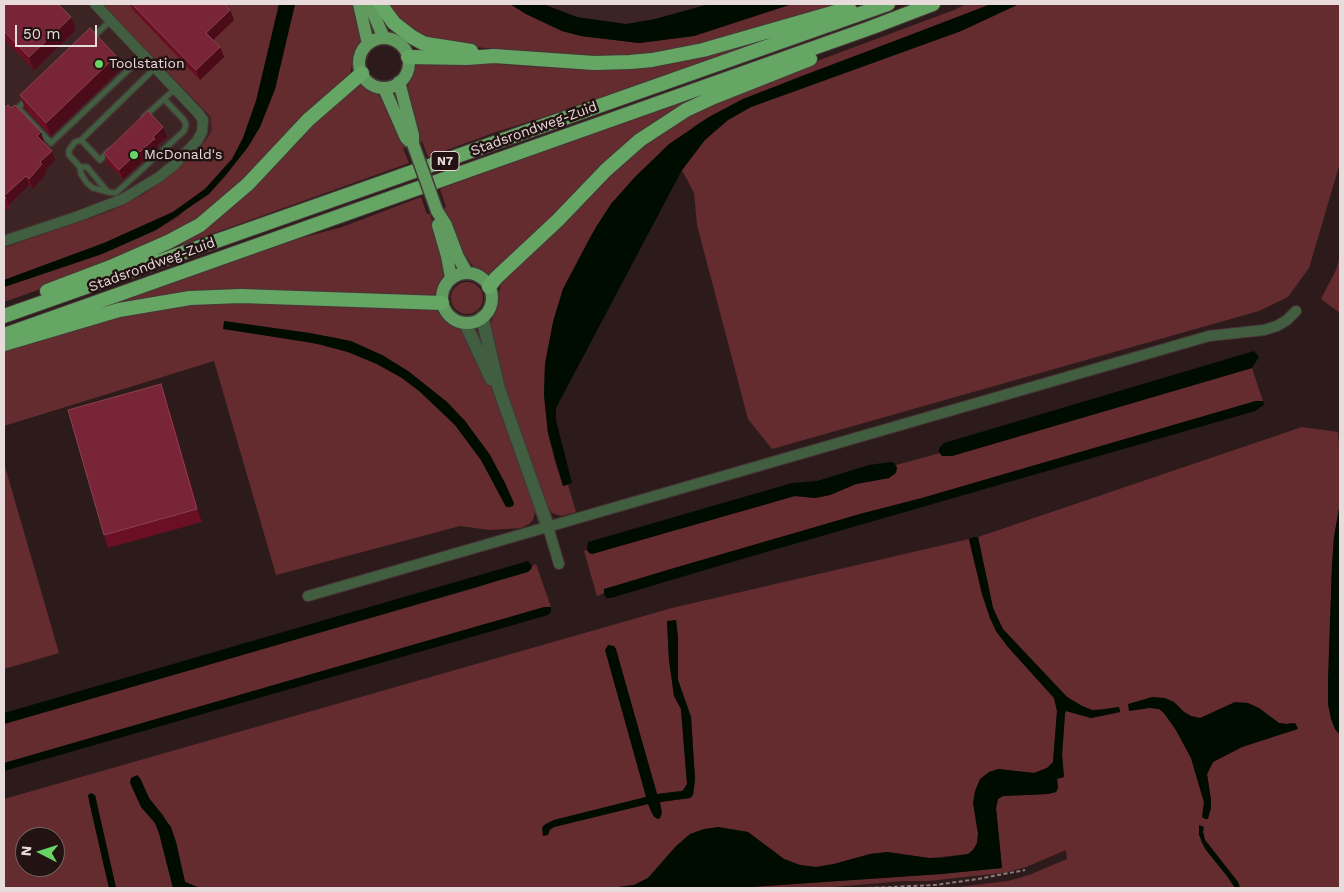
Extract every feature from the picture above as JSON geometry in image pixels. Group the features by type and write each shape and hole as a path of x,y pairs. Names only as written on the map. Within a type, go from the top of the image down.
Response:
{"highway":[{"name":"N7","path":"380,4 394,23 403,31 423,42 494,56 594,63 652,60 703,50 839,11 887,4"},
{"name":"Stadsrondweg-Zuid","path":"4,315 887,4"},
{"name":"Stadsrondweg-Zuid","path":"4,335 933,4"},
{"name":"N7","path":"489,287 624,153 662,124 714,97 828,52 870,28"},
{"name":"N7","path":"408,57 467,58 494,56"},
{"name":"N7","path":"4,315 37,295 113,266 168,242 200,225 248,184 308,120 362,73"},
{"path":"4,344 119,310 190,298 241,296 442,303"}],"main road":[{"path":"359,4 368,44"},
{"path":"370,4 384,38"},
{"path":"384,38 395,40 399,43 408,57 406,74 395,85 384,88 373,85 362,73 359,60 364,48 368,44 384,38"},
{"path":"399,82 414,135 413,144 437,211 446,225 466,273"},
{"path":"384,88 406,138 413,144"},
{"path":"437,211 438,228 447,256 451,278"},
{"path":"461,273 476,274 489,287 491,293 490,306 482,317 472,322 459,322 448,314 442,303 443,289 451,278 461,273"}],"street":[{"path":"4,241 108,206 140,189 174,165 197,141 202,132 203,120 198,113 95,4"},
{"path":"308,596 1209,336 1264,330 1288,320 1296,311"},
{"path":"482,317 499,389 548,527 559,564"},
{"path":"465,323 490,377 499,389"}],"lane":[{"path":"90,40 111,20"},
{"path":"32,94 18,108 51,143 144,55"},
{"path":"156,67 81,140 75,142 69,150 69,155 80,167 81,174 87,184 93,188 116,193 184,131 186,125 184,120 164,99"},
{"path":"143,119 176,88"},
{"path":"81,140 100,160 114,146"},
{"path":"80,167 87,168 108,192"}],"path":[{"path":"868,888 935,885 1025,870"}],"shaded area":[{"path":"4,4 289,4 235,159 4,284"},
{"path":"102,4 279,4 256,101 243,138 232,159 205,189 173,212 104,243 4,280 4,248 111,211 144,194 176,170 201,146 212,130 211,117"},
{"path":"279,4 295,4 275,89 260,127 248,147 209,194 156,230 102,254 4,287 4,280 104,243 173,212 205,189 232,159 243,138 256,101"},
{"path":"295,4 355,4 361,40 354,53 350,75 261,165 199,219 166,238 58,283 4,302 4,287 102,254 156,230 179,216 247,147 260,127 275,89"},
{"path":"385,4 510,4 526,14 562,31 581,36 639,43 694,36 792,4 849,4 701,47 621,59 438,43 412,32"},
{"path":"510,4 543,4 577,17 626,24 655,19 709,4 792,4 694,36 639,43 581,36 562,31 526,14"},
{"path":"525,4 747,4 596,30"},
{"path":"966,4 991,4 743,99 709,117 696,125 635,177 611,204 590,237 563,289 553,322 545,364 544,395 548,433 563,486 568,485 576,512 561,516 552,513 546,503 501,376 490,325 496,309 501,284 509,274 541,246 588,195 642,143 723,96"},
{"path":"991,4 1019,4 961,31 751,107 728,120 705,140 682,170 556,408 556,420 572,483 563,486 548,433 544,395 545,364 553,322 563,289 596,227 611,204 635,177 669,144 709,117 743,99"},
{"path":"1019,4 1340,4 1340,163 1309,268 1288,297 1259,311 772,449 748,419 697,225 694,193 682,170 705,139 728,120 751,107 961,31"},
{"path":"754,41 755,44 428,157 422,141 420,142 407,99 407,88 411,78 413,63 472,62 535,67 600,68"},
{"path":"360,81 384,101 403,145 406,147 403,148 409,163 178,246 176,242"},
{"path":"681,103 682,108 489,278 472,265 464,253 462,253 443,209 446,207 440,189"},
{"path":"421,197 427,214 430,214 445,270 436,297 246,292 94,311 297,239 342,227"},
{"path":"1340,256 1340,313 1321,299 1336,270"},
{"path":"467,282 473,283 478,287 482,292 482,304 478,309 473,313 467,314 461,313 456,309 452,304 451,298 452,292 456,287 461,283"},
{"path":"225,301 428,308 437,311 447,323 464,332 493,390 534,507 533,520 521,528 490,530 460,526 276,575 214,361 4,426 4,350 56,332 159,307","holes":["224,321 337,338 382,355 408,371 447,402 465,421 490,455 513,506 508,508 481,460 455,425 419,390 402,378 377,364 348,352"]},
{"path":"224,321 310,333 351,341 382,355 408,371 447,402 465,421 490,455 505,483 514,503 513,506 506,507 481,460 455,425 419,391 402,378 377,364 348,352 319,344 223,329"},
{"path":"1254,351 1259,357 1252,368 952,456 942,456 939,452 939,448 944,443"},
{"path":"1252,368 1263,401 1256,401 922,498 860,514 604,589 604,593 597,596 584,551 587,550 592,554 795,496 815,498 830,495 856,484 889,478 897,468 896,465 940,453 942,456 952,456"},
{"path":"1256,401 1263,401 1264,405 1255,411 611,598 606,598 604,593 604,589 674,568"},
{"path":"1302,427 1338,432 1340,503 1334,537 1332,565 1328,704 1335,729 1340,735 1340,888 1240,888 1238,882 1205,840 1203,832 1199,829 1201,842 1235,888 950,888 1008,881 1029,875 1067,859 1066,850 1026,867 1004,873 929,881 905,881 820,888 736,888 1002,868 996,808 998,799 1003,796 1056,792 1058,788 1057,778 1064,777 1062,755 1066,711 1091,718 1120,712 1119,707 1092,710 1067,697 1002,629 993,608 978,537","holes":["1174,702 1184,712 1200,718 1220,709 1271,717 1279,723 1295,723 1298,728 1242,747 1213,762 1207,774 1211,800 1203,817 1204,803 1191,758 1176,730 1164,713 1159,709 1150,708"]},
{"path":"4,463 59,653 4,669"},
{"path":"894,463 897,468 896,473 889,478 856,484 830,495 815,498 795,496 592,554 587,550 588,542 792,483 817,481 869,465"},
{"path":"1340,503 1340,735 1331,719 1328,704 1328,678 1332,565 1334,537"},
{"path":"978,537 993,608 1003,629 1067,697 1092,710 1119,707 1120,712 1091,718 1066,711 1062,755 1064,777 1057,779 1058,788 1056,792 1003,796 998,799 996,808 1002,868 736,888 609,888 634,885 648,878 676,846 690,834 718,827 748,832 784,859 800,865 816,867 870,854 887,852 942,858 968,854 973,850 977,843 978,834 973,803 980,779 989,772 998,769 1034,773 1047,768 1053,762 1057,711 1054,698 996,631 982,594 969,539"},
{"path":"969,539 982,594 996,631 1054,698 1057,711 1053,762 1047,768 1034,773 998,769 977,843 968,854 929,858 887,852 870,854 816,867 800,865 784,859 748,832 718,827 658,867 648,878 634,885 616,888 200,888 185,882 176,842 164,816 149,798 140,778 141,807 155,823 159,833 173,888 116,888 95,795 88,795 109,888 4,888 4,799 672,608","holes":["676,620 678,680 691,717 695,779 693,795 690,798 660,802 652,814 648,804 554,827 548,832 547,823 554,820 646,797 614,646 657,794 682,791 684,789 687,784 681,709 674,696 669,660 667,622"]},
{"path":"528,561 532,566 528,572 4,724 4,713"},
{"path":"536,564 551,607 492,622 4,763 4,724 475,588 531,569"},
{"path":"544,607 551,607 551,612 548,615 4,771 4,763"},
{"path":"676,620 678,680 691,717 695,779 693,795 690,798 660,802 662,813 658,819 654,817 648,804 554,827 550,829 548,835 543,836 542,828 544,825 554,820 646,797 605,650 608,645 614,646 616,649 657,794 682,791 684,789 687,784 681,709 674,696 669,660 667,621"},
{"path":"1152,697 1165,698 1174,702 1191,716 1200,718 1235,702 1248,703 1259,708 1279,723 1295,723 1298,729 1242,747 1213,762 1207,774 1211,808 1208,819 1205,819 1202,817 1204,802 1191,758 1176,730 1159,709 1150,708 1129,711 1128,704"},
{"path":"137,775 149,798 171,827 185,882 200,888 173,888 155,823 141,807 130,783 131,778"},
{"path":"91,793 95,795 116,888 109,888 88,795"},
{"path":"1199,825 1204,827 1205,840 1238,882 1240,888 1235,888 1206,850 1199,835"}],"building":[{"path":"4,4 58,4 71,17 29,57 4,31"},
{"path":"132,4 224,4 230,10 206,33 220,47 196,70"},
{"path":"90,28 116,56 46,123 20,95"},
{"path":"8,105 11,108 15,105 41,132 37,136 52,151 40,162 42,164 29,179 26,176 4,196 4,108"},
{"path":"148,111 163,127 153,137 155,139 119,170 104,153"},
{"path":"161,384 197,509 104,535 68,410"}],"place":[{"name":"Toolstation","path":"99,64"},
{"name":"McDonald's","path":"134,155"}]}
